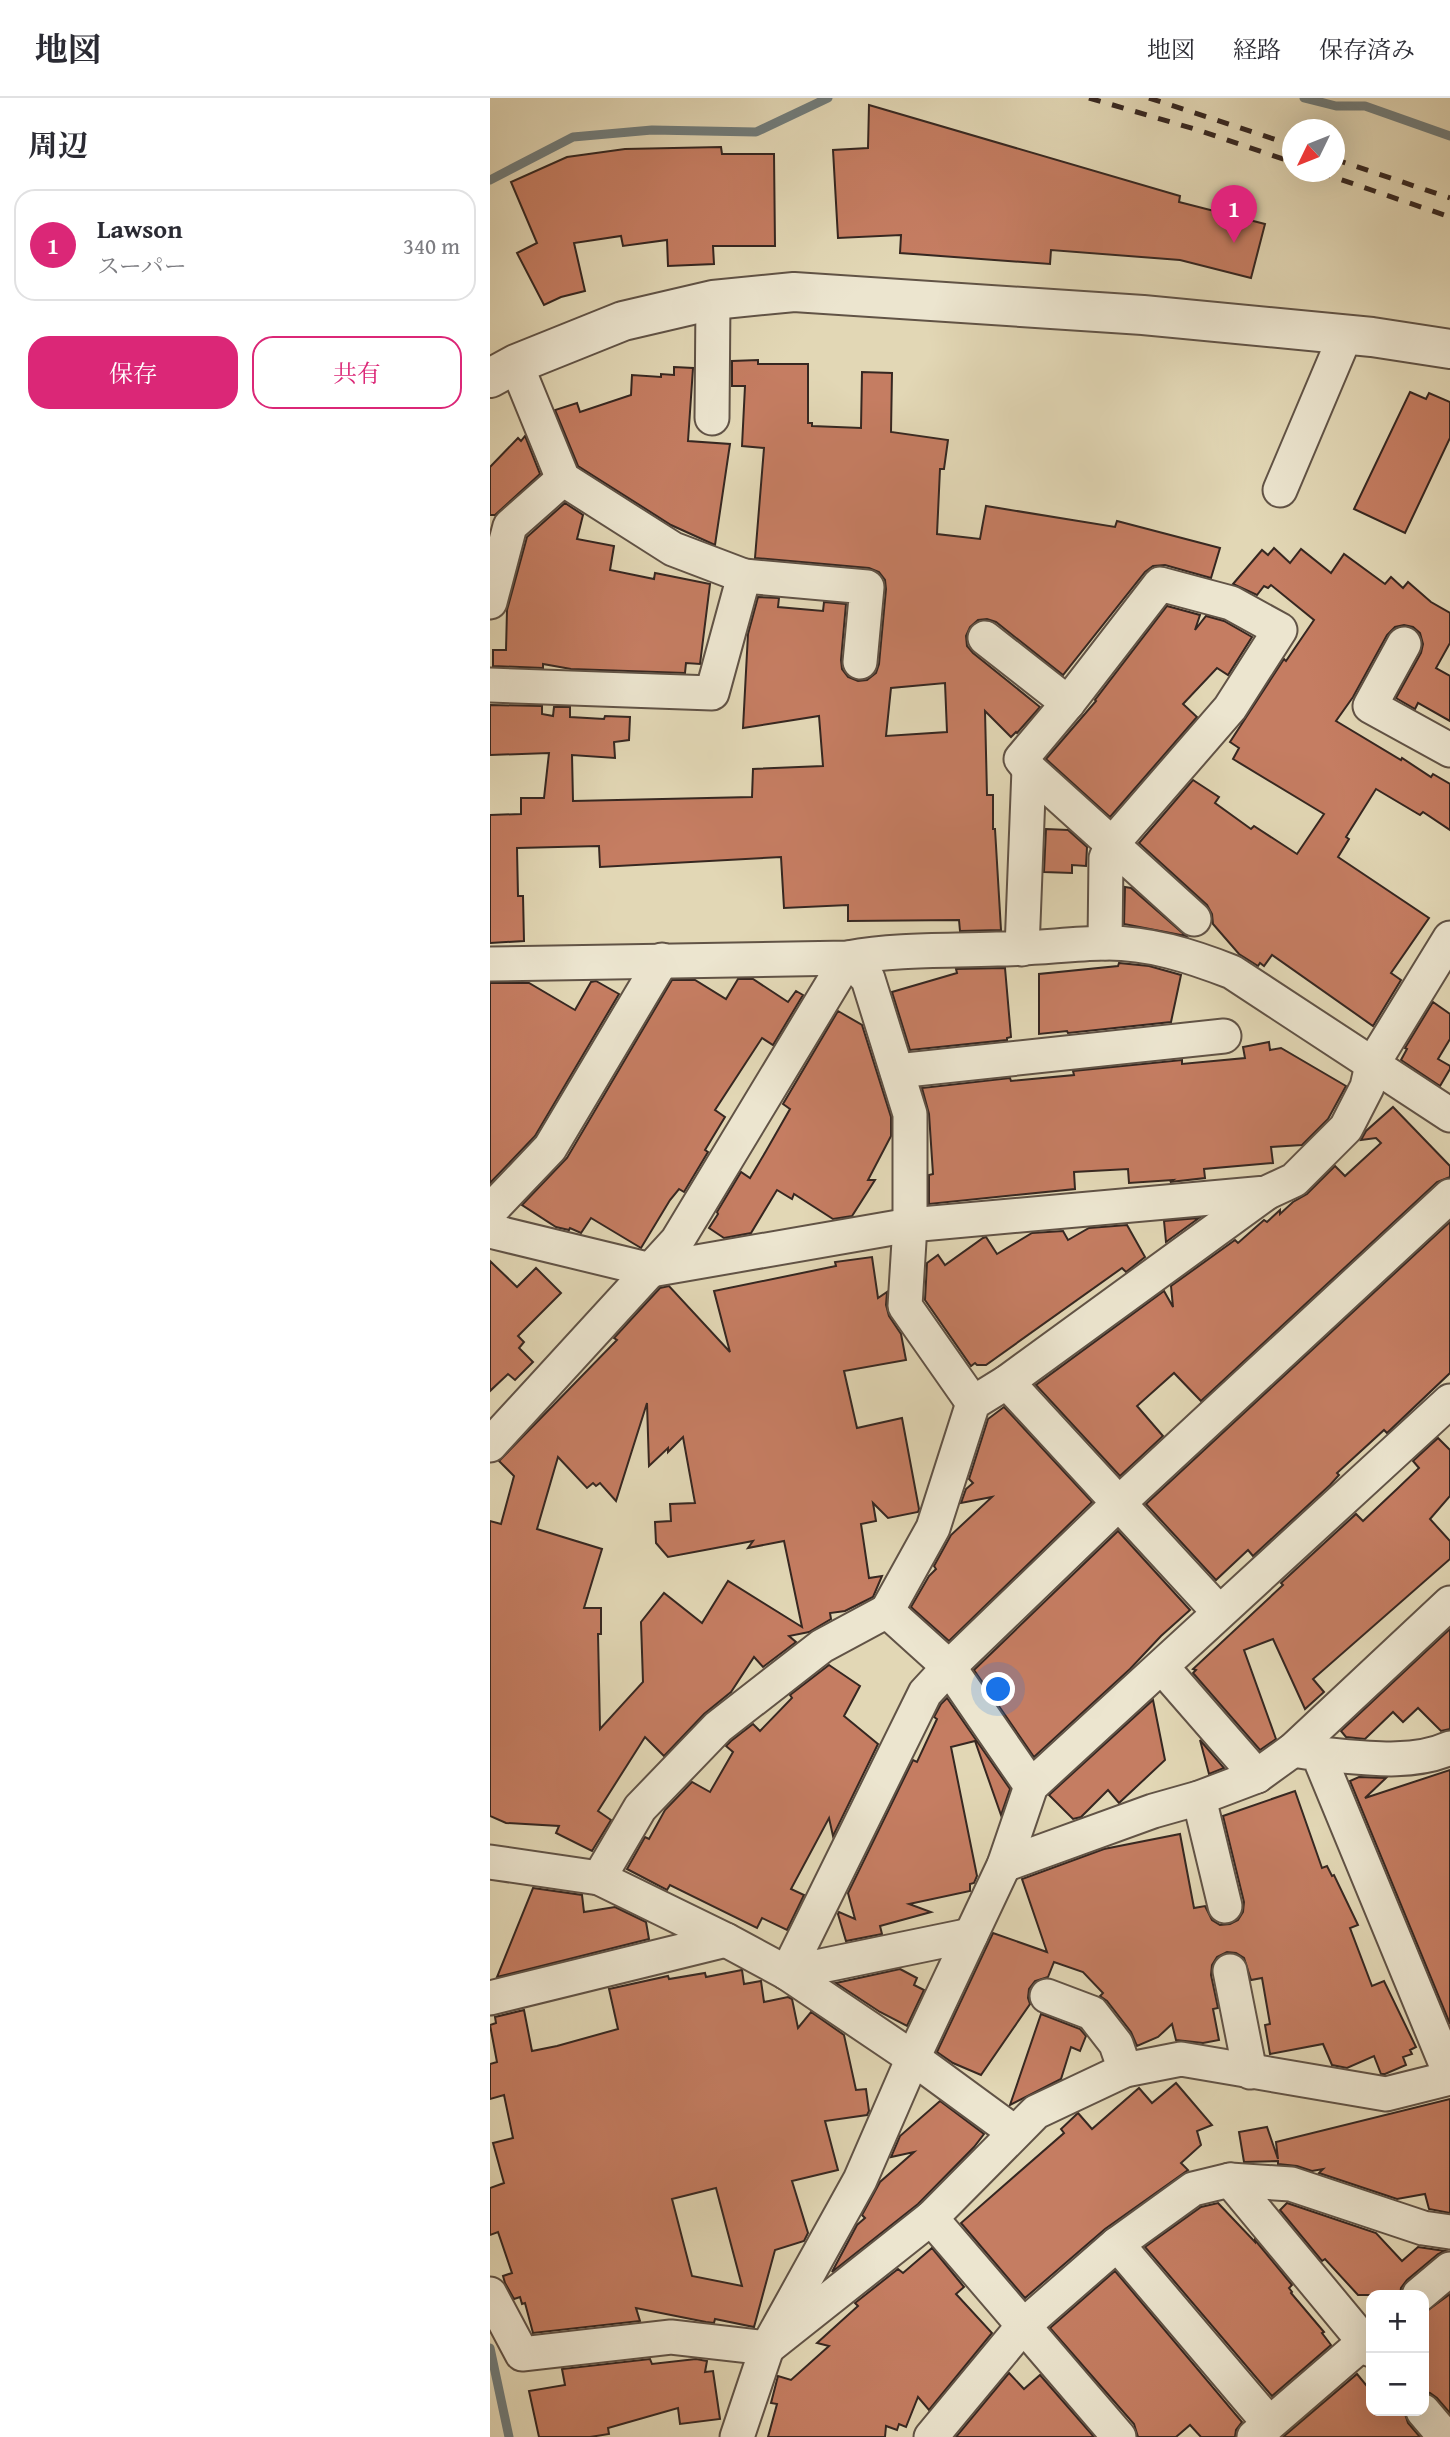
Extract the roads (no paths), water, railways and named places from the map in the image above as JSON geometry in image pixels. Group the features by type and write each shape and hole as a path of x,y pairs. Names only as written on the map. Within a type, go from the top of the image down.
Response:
{"street":[{"path":"860,662 867,587 744,576 673,549 563,479 503,371 623,321 713,300 807,293 1143,315 1346,334 1450,349"},
{"path":"712,418 713,300"},
{"path":"1280,490 1346,334"},
{"path":"490,602 510,526 563,479"},
{"path":"490,685 712,693 744,576"},
{"path":"1105,943 1106,858 1112,844 1230,708 1280,630 1231,603 1160,584 1021,759 1030,769 1112,844 1194,919"},
{"path":"985,638 1068,703"},
{"path":"1404,644 1370,706 1450,750"},
{"path":"1022,949 1030,769"},
{"path":"598,1878 640,1808 718,1727 822,1646 887,1611 933,1528 973,1403 1007,1382 1266,1193 1294,1181 1346,1128 1367,1087 1371,1065 1450,938"},
{"path":"490,964 848,958 880,952 1022,949 1105,943 1149,947 1193,957 1232,972 1251,993 1450,1115"},
{"path":"848,958 868,979 910,1114 910,1225 905,1306 973,1403"},
{"path":"490,1445 677,1241 848,958"},
{"path":"490,1211 550,1148 662,960"},
{"path":"897,1071 1224,1036"},
{"path":"490,1231 651,1270 910,1225 1266,1193"},
{"path":"788,1973 925,1693 1120,1502 1450,1195"},
{"path":"1007,1382 1219,1612"},
{"path":"737,2437 767,2348 860,2180 913,2058 1004,1865 1031,1786 1450,1401"},
{"path":"1004,1865 1153,1811 1199,1798 1257,1776 1305,1752 1450,1603"},
{"path":"887,1611 949,1667 1031,1786"},
{"path":"1162,1667 1257,1776"},
{"path":"1305,1752 1378,1759 1433,1756 1450,1748"},
{"path":"490,2294 522,2354 671,2337 767,2348 931,2218 1036,2112 1125,2070 1181,2059 1386,2094 1450,2076 1305,1752"},
{"path":"1199,1798 1225,1906"},
{"path":"490,1862 598,1878 726,1940 788,1973 913,2058 1014,2132"},
{"path":"788,1973 971,1935"},
{"path":"490,1998 726,1940"},
{"path":"1230,1971 1250,2072"},
{"path":"1047,1996 1092,2013 1116,2044 1125,2070"},
{"path":"1230,2180 1366,2339"},
{"path":"931,2437 1023,2326 1117,2244 1193,2189 1230,2180 1291,2184 1423,2228 1450,2232"},
{"path":"931,2218 1119,2437"},
{"path":"1117,2244 1261,2430 1366,2345"},
{"path":"1425,2290 1450,2269"},
{"path":"1427,2416 1445,2437"}],"waterway":[{"path":"490,180 573,137 652,130 756,132 828,98"},
{"path":"1304,98 1336,106 1365,106 1450,136"},
{"path":"490,2348 509,2437"}],"railway":[{"path":"1089,98 1198,130 1282,159"},
{"path":"1149,98 1282,142"},
{"path":"1345,163 1450,198"},
{"path":"1345,181 1450,217"}],"place":[{"name":"Lawson","path":"1234,243"}]}
